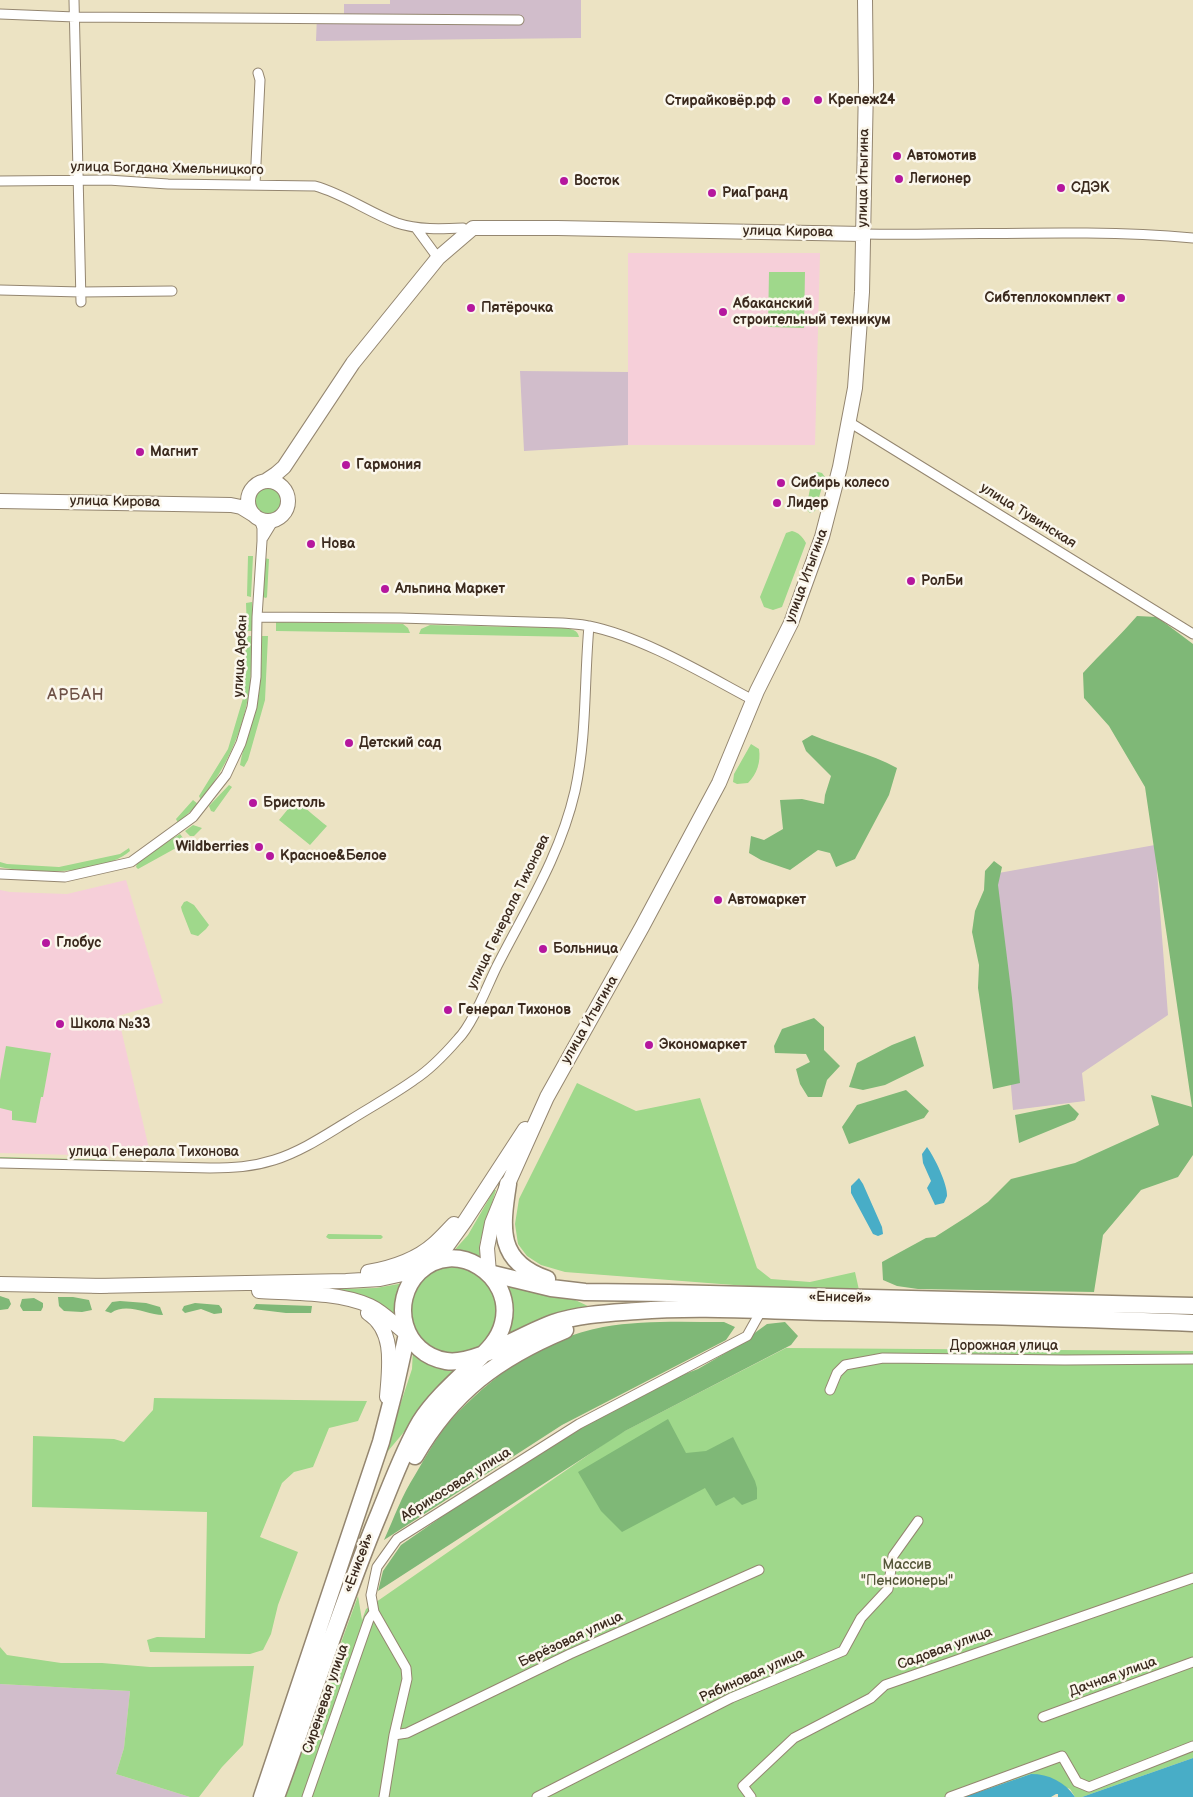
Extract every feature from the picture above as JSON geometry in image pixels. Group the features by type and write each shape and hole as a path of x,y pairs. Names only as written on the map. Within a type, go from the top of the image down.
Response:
{"highway":[{"path":"500,1182 504,1235 508,1248 518,1263 535,1275 585,1292"},
{"name":"«Енисей»","path":"262,1797 373,1467 396,1388 407,1334 402,1310 404,1296 410,1284 421,1270 435,1263 458,1259 469,1261 489,1273 551,1288 585,1292 1193,1306"},
{"name":"«Енисей»","path":"276,1797 363,1552 395,1475 421,1421 448,1388 495,1342 502,1328 505,1313 504,1298 497,1283 489,1273"},
{"name":"«Енисей»","path":"637,1311 673,1309 1193,1323"},
{"path":"407,1334 416,1346 425,1353 446,1362 458,1362 470,1360 530,1332 572,1318 637,1311"},
{"path":"363,1552 401,1479 427,1435 452,1403 478,1379 526,1347 558,1333 584,1322 637,1311"}],"main road":[{"name":"улица Итыгина","path":"421,1270 447,1246 500,1182 642,927 718,783 753,700 791,623 822,537 850,422 856,379 862,292 866,84 865,0"},
{"name":"улица Кирова","path":"468,228 863,234"},
{"path":"231,505 240,502 255,485 267,480 284,467 352,364 438,258 468,228"},
{"path":"231,505 240,507 256,517 274,520 282,515 288,504 288,496 282,479 284,467"},
{"path":"267,480 274,481 284,488"},
{"path":"248,495 249,508 256,517"},
{"name":"улица Кирова","path":"0,500 231,505"},
{"name":"улица Итыгина","path":"489,1273 487,1248 500,1182"},
{"path":"312,1281 383,1269 413,1258 433,1246 500,1182"},
{"path":"96,1286 380,1279 421,1270"},
{"path":"0,1284 238,1289 342,1298 372,1306 407,1334"},
{"path":"303,1294 366,1312 375,1318 381,1326 388,1345 390,1362 385,1426"}],"street":[{"path":"74,0 81,302"},
{"path":"0,14 75,17 519,20"},
{"path":"256,184 260,80 258,73"},
{"name":"улица Богдана Хмельницкого","path":"0,181 108,180 168,184 315,186 333,191 356,204 396,222 416,228"},
{"path":"416,228 468,228"},
{"path":"416,228 438,258"},
{"name":"улица Кирова","path":"863,234 1108,234 1193,238"},
{"path":"0,290 80,292 172,290"},
{"name":"улица Тувинская","path":"850,422 1193,634"},
{"name":"улица Арбан","path":"0,874 65,877 131,862 193,817 226,775 241,743 252,707 256,677 257,617 262,540 256,517"},
{"path":"262,540 274,520"},
{"path":"257,617 400,618 588,626 621,635 670,657 753,700"},
{"name":"улица Генерала Тихонова","path":"0,1163 202,1168 244,1168 258,1165 276,1160 310,1145 415,1080 435,1064 459,1038 470,1021 539,889 560,842 575,790 585,731 588,626"},
{"name":"Абрикосовая улица","path":"384,1797 394,1736 407,1679 406,1668 374,1612 371,1595 377,1567 397,1538 579,1424 747,1336 761,1311"},
{"name":"Дорожная улица","path":"830,1390 837,1373 845,1365 883,1358 1193,1359"},
{"name":"Рябиновая улица","path":"537,1797 731,1698 843,1651 861,1618 888,1589 893,1556 918,1521"},
{"name":"Берёзовая улица","path":"394,1736 407,1733 570,1654 759,1570"},
{"name":"Садовая улица","path":"751,1797 744,1786 794,1738 871,1698 886,1685 1193,1578"},
{"name":"Сиреневая улица","path":"307,1797 369,1619 374,1612"},
{"name":"Дачная улица","path":"1043,1717 1193,1662"},
{"path":"950,1797 1062,1756 1077,1782 1089,1787 1193,1746"}],"shaded area":[{"path":"390,0 581,0 581,38 316,41 317,15 344,15 344,4 390,4"},
{"name":"Абаканский строительный техникум","path":"628,253 820,253 815,445 628,445"},
{"path":"520,371 628,372 628,445 524,451"},
{"path":"1155,845 1168,1015 1082,1073 1085,1101 1013,1110 993,874"},
{"name":"Школа №33","path":"126,880 163,1003 118,1016 151,1157 0,1153 0,890 67,894"},
{"path":"0,1684 130,1691 124,1748 116,1774 190,1797 0,1797"}],"green space":[{"path":"769,272 805,272 804,328 768,327"},
{"path":"822,473 825,477 815,511 810,513 806,509 813,474"},
{"path":"268,483 275,484 280,488 284,493 284,507 280,512 275,516 268,517 261,516 256,512 252,507 251,500 252,493 256,488 261,484"},
{"path":"792,531 800,535 806,543 782,607 773,610 764,607 760,597 786,533"},
{"path":"248,556 253,556 251,597 247,596"},
{"path":"264,558 269,559 266,598 263,597"},
{"path":"252,602 252,631 247,631 246,603"},
{"path":"1137,616 1157,617 1193,644 1193,1155 1178,1177 1141,1190 1103,1235 1094,1292 918,1289 897,1286 883,1280 882,1262 926,1238 935,1237 968,1216 988,1202 1011,1179 1075,1163 1159,1125 1151,1095 1192,1107 1145,787 1109,726 1084,698 1083,673"},
{"path":"276,622 403,624 410,633 276,631"},
{"path":"430,625 565,628 576,631 579,637 419,634 421,629"},
{"path":"251,636 251,677 238,735 226,762 201,800 199,796 228,749 244,695 246,637"},
{"path":"262,636 268,636 265,700 248,760 244,767 240,765 241,758 258,700"},
{"path":"812,735 876,758 897,768 889,795 855,859 836,867 830,853 818,850 790,870 761,860 749,853 751,836 764,840 783,829 780,800 802,799 824,804 831,776 806,751 802,741"},
{"path":"751,744 759,749 758,768 748,783 737,784 733,782 734,774"},
{"path":"229,785 232,787 214,812 211,811 209,806"},
{"path":"193,800 198,804 178,823 176,819"},
{"path":"296,802 327,826 310,845 279,820"},
{"path":"193,825 202,828 194,836 190,836 185,831"},
{"path":"180,834 184,839 176,848 138,869 136,867 138,860"},
{"path":"129,848 130,851 118,859 103,865 68,871 31,871 0,867 0,862 59,867 120,854"},
{"path":"994,861 1002,867 998,885 1020,1083 993,1089 978,988 979,965 972,932 975,911 984,890 985,871"},
{"path":"187,901 194,905 209,925 198,936 191,934 182,911 181,907"},
{"path":"814,1018 824,1027 824,1050 840,1066 827,1080 822,1097 808,1097 800,1084 796,1069 810,1062 806,1054 775,1053 774,1046 782,1029"},
{"path":"915,1036 924,1066 885,1085 863,1090 849,1087 857,1063 892,1045"},
{"path":"6,1046 51,1053 36,1123 12,1120 12,1111 0,1108 0,1080"},
{"path":"577,1083 636,1111 700,1098 757,1268 771,1279 810,1282 855,1272 859,1290 747,1286 565,1272 541,1265 527,1256 518,1244 515,1224 519,1199"},
{"path":"906,1090 929,1111 924,1118 849,1144 842,1127 857,1105"},
{"path":"1069,1104 1079,1114 1075,1120 1019,1143 1015,1115"},
{"path":"0,1157 115,1160 115,1162 0,1160"},
{"path":"494,1190 496,1190 480,1242 479,1251 483,1263 450,1255 468,1235"},
{"path":"328,1234 381,1235 383,1237 381,1239 329,1239 326,1237"},
{"path":"454,1267 471,1271 485,1280 494,1294 498,1311 494,1328 485,1342 471,1351 454,1355 437,1351 423,1342 414,1328 410,1311 414,1294 423,1280 437,1271"},
{"path":"404,1283 397,1320 377,1303 357,1294 339,1289 376,1288"},
{"path":"503,1283 571,1298 590,1307 558,1316 502,1341"},
{"path":"0,1296 9,1299 11,1304 8,1309 0,1310"},
{"path":"58,1297 89,1300 92,1310 82,1312 64,1311 59,1306"},
{"path":"34,1298 43,1303 41,1311 23,1311 20,1306 22,1299"},
{"path":"112,1302 146,1303 160,1307 163,1315 130,1309 117,1310 111,1313 105,1311"},
{"path":"195,1303 219,1305 222,1313 214,1314 201,1309 185,1313 182,1310 184,1306"},
{"path":"256,1304 312,1306 311,1313 286,1313 253,1309"},
{"path":"648,1322 724,1322 735,1327 726,1340 562,1425 384,1540 406,1490 445,1427 482,1389 519,1362 559,1340 603,1327"},
{"path":"785,1322 798,1336 791,1345 625,1431 378,1591 383,1571 401,1545 453,1509 579,1429 677,1377 698,1369 734,1348 767,1324"},
{"name":"Массив \"Пенсионеры\"","path":"786,1348 1193,1351 1193,1758 1082,1797 1075,1797 1070,1789 1031,1774 964,1797 285,1797 358,1596 362,1620 366,1609 617,1435"},
{"path":"413,1349 465,1367 440,1389 383,1457 412,1369"},
{"path":"154,1398 367,1401 358,1421 329,1428 313,1467 294,1472 282,1483 260,1537 298,1552 278,1605 271,1634 263,1650 250,1654 150,1652 147,1640 157,1637 205,1638 207,1512 32,1507 33,1436 114,1439 124,1442 153,1410"},
{"path":"668,1419 686,1453 706,1451 733,1437 755,1481 757,1499 742,1505 734,1497 716,1506 705,1488 622,1532 601,1511 578,1472"},
{"path":"0,1647 7,1655 61,1663 102,1663 150,1667 254,1666 243,1745 222,1767 199,1797 190,1797 116,1774 124,1748 130,1691 0,1684"}],"water":[{"path":"927,1147 940,1171 947,1191 944,1203 935,1205 927,1188 931,1181 923,1163 922,1154"},
{"path":"859,1178 882,1227 883,1234 878,1236 873,1234 851,1193 851,1186"},
{"path":"1193,1758 1193,1797 1082,1797"},
{"path":"1031,1774 1044,1775 1056,1780 1075,1797 1058,1797 1058,1794 1056,1794 1051,1797 964,1797"}],"place":[{"name":"Крепеж24","path":"818,100"},
{"name":"Стирайковёр.рф","path":"786,101"},
{"name":"Автомотив","path":"897,156"},
{"name":"Легионер","path":"899,179"},
{"name":"Восток","path":"564,181"},
{"name":"СДЭК","path":"1061,188"},
{"name":"РиаГранд","path":"712,193"},
{"name":"Сибтеплокомплект","path":"1121,298"},
{"name":"Пятёрочка","path":"471,308"},
{"name":"Абаканский строительный техникум","path":"723,312"},
{"name":"Магнит","path":"140,452"},
{"name":"Гармония","path":"346,465"},
{"name":"Сибирь колесо","path":"781,483"},
{"name":"Лидер","path":"777,503"},
{"name":"Нова","path":"311,544"},
{"name":"РолБи","path":"911,581"},
{"name":"Альпина Маркет","path":"385,589"},
{"name":"Детский сад","path":"349,743"},
{"name":"Бристоль","path":"253,803"},
{"name":"Wildberries","path":"259,847"},
{"name":"Красное&Белое","path":"270,856"},
{"name":"Автомаркет","path":"718,900"},
{"name":"Глобус","path":"46,943"},
{"name":"Больница","path":"543,949"},
{"name":"Генерал Тихонов","path":"448,1010"},
{"name":"Школа №33","path":"60,1024"},
{"name":"Экономаркет","path":"649,1045"}],"district":[{"name":"АРБАН","path":"76,696"}]}
